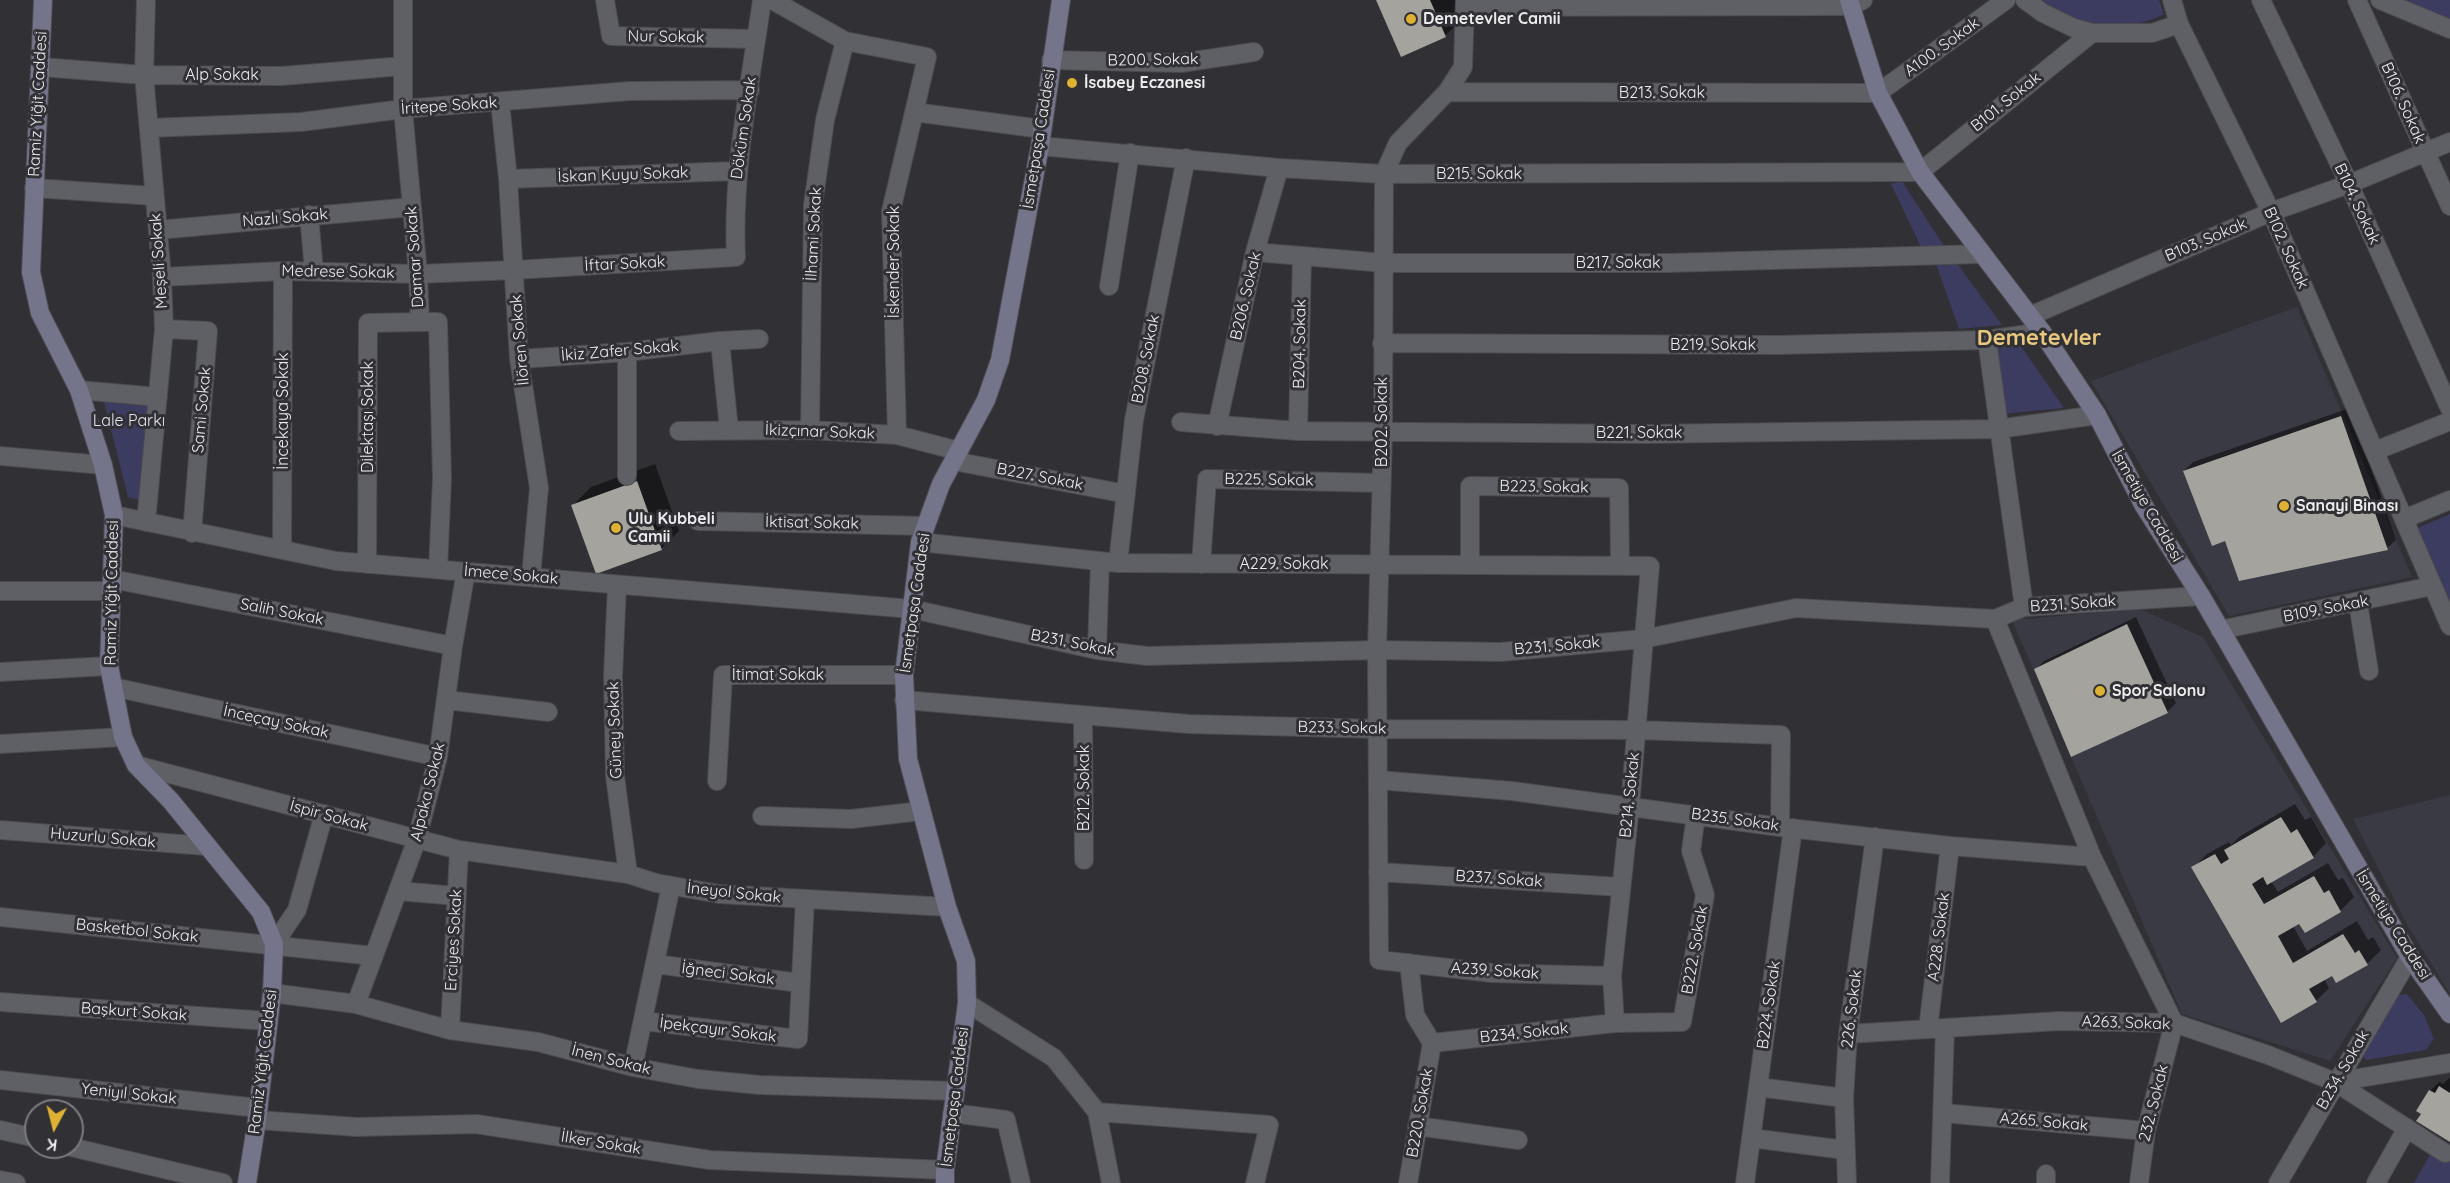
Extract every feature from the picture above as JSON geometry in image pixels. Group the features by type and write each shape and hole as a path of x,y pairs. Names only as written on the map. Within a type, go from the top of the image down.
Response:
{"main road":[{"name":"Ramiz Yiğit Caddesi","path":"43,0 31,272 40,313 79,390 103,465 114,515 109,666 123,737 136,765 171,801 261,912 274,944 272,993 258,1114 247,1183"},
{"name":"İsmetpaşa Caddesi","path":"945,1176 967,1003 966,961 947,907 908,759 904,675 922,534 941,484 986,400 1000,360 1041,137 1061,0"},
{"name":"İsmetiye Caddesi","path":"1854,2 1878,93 1920,172 2042,332 2097,415 2144,506 2201,596 2410,957 2450,1014"}],"street":[{"name":"Meşeli Sokak","path":"146,0 144,75 162,277 164,329 146,522"},
{"name":"Damar Sokak","path":"403,0 404,109 420,322 438,322 442,479 438,569"},
{"name":"Nur Sokak","path":"605,0 611,36 756,39"},
{"name":"Döküm Sokak","path":"736,257 734,216 737,171 762,0"},
{"path":"772,0 845,41"},
{"name":"A100. Sokak","path":"1878,93 2006,0"},
{"path":"2025,0 2043,13 2074,28 2092,33 2152,33 2179,24"},
{"name":"B102. Sokak","path":"2172,0 2179,24 2271,212 2450,626"},
{"name":"B104. Sokak","path":"2261,0 2349,184 2450,409"},
{"name":"B106. Sokak","path":"2357,0 2450,206"},
{"path":"2380,0 2450,29"},
{"path":"1465,3 1854,2"},
{"name":"B202. Sokak","path":"1379,960 1377,651 1383,433 1384,174 1398,143 1447,92 1463,67 1465,3"},
{"name":"B101. Sokak","path":"1920,172 2092,33"},
{"name":"İskender Sokak","path":"845,41 927,57 891,211 897,435"},
{"name":"İlhami Sokak","path":"810,430 813,205 825,120 845,41"},
{"name":"B200. Sokak","path":"1051,60 1181,63 1254,52"},
{"name":"Alp Sokak","path":"41,67 144,75 282,76 404,66"},
{"name":"İritepe Sokak","path":"149,128 302,122 404,109 630,91 750,90"},
{"name":"B213. Sokak","path":"1447,92 1878,93"},
{"name":"İlören Sokak","path":"500,102 508,179 519,359 538,488 531,576"},
{"name":"B215. Sokak","path":"914,112 1130,153 1279,168 1384,174 1920,172"},
{"name":"B103. Sokak","path":"2030,316 2271,212 2349,184 2450,142"},
{"path":"1108,286 1130,153"},
{"name":"B208. Sokak","path":"1097,650 1109,562 1126,494 1134,420 1186,158"},
{"name":"B206. Sokak","path":"1217,426 1255,252 1279,168"},
{"name":"İskan Kuyu Sokak","path":"508,179 737,171"},
{"path":"34,188 154,196"},
{"name":"Nazlı Sokak","path":"158,230 412,207"},
{"path":"309,215 314,271"},
{"name":"B217. Sokak","path":"1255,252 1385,263 1670,263 1981,254"},
{"name":"B204. Sokak","path":"1298,431 1302,256"},
{"name":"İftar Sokak","path":"514,270 736,257"},
{"name":"Medrese Sokak","path":"162,277 283,271 418,274 514,270"},
{"name":"İncekaya Sokak","path":"282,550 283,271"},
{"name":"Dilektaşı Sokak","path":"368,564 368,323 420,322"},
{"name":"Sami Sokak","path":"164,329 208,331 192,532"},
{"name":"B219. Sokak","path":"1382,342 1778,345 1988,340 2042,332"},
{"name":"İkiz Zafer Sokak","path":"519,359 627,352 720,341 759,339"},
{"path":"1988,340 1998,429 2024,607"},
{"path":"720,341 729,430"},
{"path":"627,352 627,476"},
{"path":"79,390 158,397"},
{"name":"B221. Sokak","path":"1181,422 1298,431 1646,434 1998,429 2097,415"},
{"path":"2375,451 2450,421"},
{"name":"İkizçınar Sokak","path":"679,431 810,430 897,435 956,456"},
{"path":"0,456 103,465"},
{"name":"B227. Sokak","path":"956,456 1126,494"},
{"name":"B225. Sokak","path":"1201,564 1207,479 1381,483"},
{"name":"B223. Sokak","path":"1470,564 1470,486 1619,488 1620,564"},
{"path":"2404,519 2450,500"},
{"name":"İmece Sokak","path":"114,515 336,561 912,609"},
{"name":"İktisat Sokak","path":"698,521 922,534"},
{"name":"A229. Sokak","path":"922,534 1109,562 1650,566"},
{"name":"B214. Sokak","path":"1615,1023 1612,976 1630,806 1650,566"},
{"name":"Alpaka Sokak","path":"356,1004 417,839 438,757 466,571"},
{"name":"Salih Sokak","path":"0,591 112,585 453,646"},
{"name":"Güney Sokak","path":"617,585 613,676 615,776 628,874"},
{"name":"B109. Sokak","path":"2220,630 2432,586"},
{"name":"B231. Sokak","path":"912,609 1097,650 1148,656 1377,651 1501,652 1643,639 1796,608 1995,619 2024,607 2201,596"},
{"path":"2358,603 2369,671"},
{"path":"1995,619 2092,857 2174,1023"},
{"path":"0,672 109,666"},
{"name":"İtimat Sokak","path":"717,781 723,675 904,675"},
{"name":"İnceçay Sokak","path":"113,687 438,757"},
{"path":"447,700 548,712"},
{"name":"B233. Sokak","path":"904,700 1189,724 1378,729 1636,730 1781,735"},
{"name":"B212. Sokak","path":"1083,716 1084,860"},
{"name":"B224. Sokak","path":"1745,1183 1758,1088 1786,827 1781,735"},
{"path":"0,744 123,737"},
{"name":"İspir Sokak","path":"136,765 459,850 524,861"},
{"name":"B235. Sokak","path":"1378,780 1512,790 1786,827 1950,846 2092,857"},
{"path":"762,816 851,819 921,811"},
{"path":"274,944 297,910 324,814"},
{"name":"B222. Sokak","path":"1615,1023 1682,1022 1705,895 1692,851 1696,815"},
{"name":"Huzurlu Sokak","path":"0,830 207,846"},
{"name":"226. Sokak","path":"1847,1183 1844,1098 1848,1034 1875,837"},
{"name":"A228. Sokak","path":"1940,1183 1943,1113 1936,1029 1950,846"},
{"name":"Erciyes Sokak","path":"450,1030 459,850"},
{"name":"İneyol Sokak","path":"524,861 628,874 671,886 719,894 947,907"},
{"name":"B237. Sokak","path":"1378,872 1621,887"},
{"path":"633,1067 671,886"},
{"path":"398,891 457,896"},
{"name":"İpekçayır Sokak","path":"643,1021 798,1039 804,899"},
{"name":"Basketbol Sokak","path":"0,917 374,956"},
{"name":"B234. Sokak","path":"2278,1183 2410,957"},
{"name":"A239. Sokak","path":"1379,960 1492,973 1612,976"},
{"path":"1409,963 1415,1015 1432,1043"},
{"name":"İğneci Sokak","path":"655,964 801,983"},
{"name":"İnen Sokak","path":"272,993 356,1004 450,1030 538,1042 633,1067 698,1079 760,1085 955,1091"},
{"name":"Başkurt Sokak","path":"0,1002 268,1021"},
{"path":"967,1003 1054,1058 1097,1112 1111,1183"},
{"name":"A263. Sokak","path":"1848,1034 2060,1021 2174,1023 2268,1055 2336,1082 2445,1153"},
{"name":"B234. Sokak","path":"1432,1043 1615,1023"},
{"name":"232. Sokak","path":"2139,1183 2146,1131 2174,1023"},
{"name":"B220. Sokak","path":"1408,1183 1432,1043"},
{"path":"2336,1082 2450,1063"},
{"name":"Yeniyıl Sokak","path":"0,1080 258,1114"},
{"path":"1758,1088 1844,1098"},
{"path":"1097,1112 1269,1125 1255,1183"},
{"path":"952,1113 1006,1120 1022,1183"},
{"name":"A265. Sokak","path":"1943,1113 2146,1131"},
{"name":"İlker Sokak","path":"258,1114 357,1127 476,1124 710,1160 945,1176"},
{"path":"1418,1126 1518,1140"},
{"path":"2376,1183 2407,1128"},
{"path":"0,1130 24,1135"},
{"path":"1751,1138 1845,1150"},
{"path":"84,1150 223,1183"},
{"path":"0,1180 16,1183"}],"shaded area":[{"path":"2297,307 2412,577 2229,616 2091,381"},
{"path":"2140,609 2203,637 2397,958 2330,1061 2182,1014 2012,620"},
{"path":"2450,795 2450,994 2408,926 2353,819"}],"green space":[{"path":"2038,0 2159,0 2164,14 2134,24 2091,23"},
{"path":"2389,0 2450,0 2450,26"},
{"path":"1902,181 1944,246 1921,247 1891,184"},
{"path":"1956,262 2002,325 1959,329 1936,264"},
{"path":"2020,345 2064,408 2000,414 1993,348"},
{"name":"Lale Parkı","path":"103,398 151,403 140,500 128,497"},
{"path":"2450,514 2450,604 2418,528"},
{"path":"2407,994 2424,1015 2434,1039 2426,1050 2366,1060 2360,1052 2395,996"},
{"path":"2437,1142 2450,1150 2450,1183 2414,1183"}],"building":[{"name":"Demetevler Camii","path":"1376,0 1430,0 1446,37 1401,57"},
{"name":"Sanayi Binası","path":"2341,416 2388,550 2239,581 2225,541 2212,546 2183,471"},
{"name":"Ulu Kubbeli Camii","path":"637,481 662,550 596,574 571,505"},
{"name":"Spor Salonu","path":"2127,624 2168,713 2071,757 2034,669"},
{"path":"2281,817 2291,833 2297,829 2314,858 2267,885 2263,877 2252,884 2264,904 2314,876 2324,893 2329,890 2341,912 2305,933 2299,924 2278,936 2293,963 2343,934 2355,953 2359,950 2368,965 2336,983 2332,976 2309,989 2317,1002 2281,1023 2191,867 2215,854 2221,864 2229,859 2224,850"},
{"path":"2439,1086 2450,1093 2450,1142 2416,1121 2421,1114 2416,1111 2429,1090 2435,1093"}],"place":[{"name":"Demetevler Camii","path":"1411,19"},
{"name":"İsabey Eczanesi","path":"1072,83"},
{"name":"Sanayi Binası","path":"2284,506"},
{"name":"Ulu Kubbeli Camii","path":"616,528"},
{"name":"Spor Salonu","path":"2100,691"}],"district":[{"name":"Demetevler","path":"2039,338"}]}
